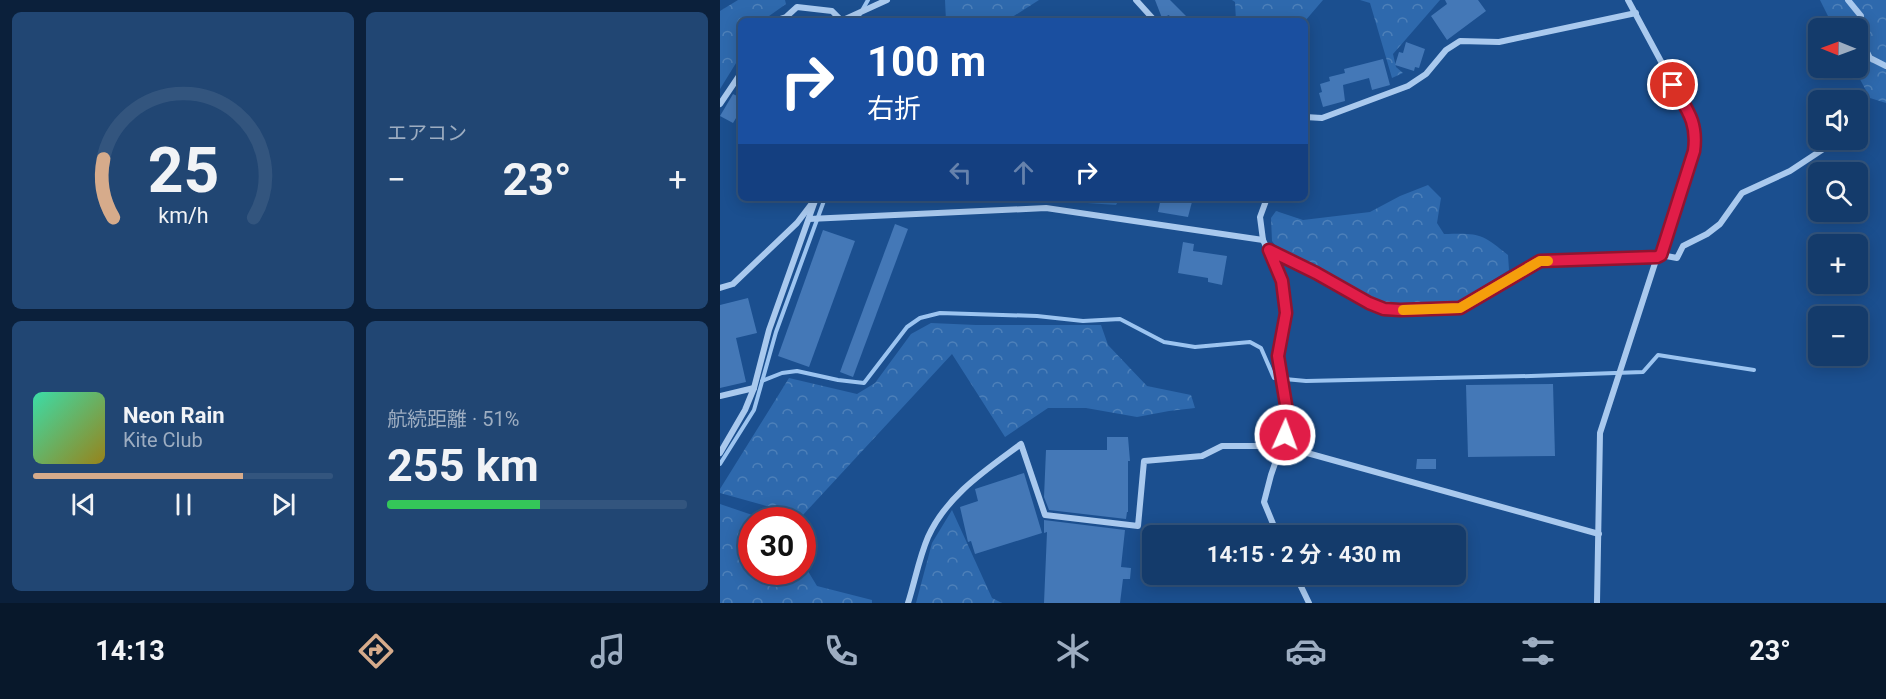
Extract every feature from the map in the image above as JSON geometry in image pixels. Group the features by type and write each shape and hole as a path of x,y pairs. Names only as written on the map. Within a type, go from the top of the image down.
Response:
{"street":[{"path":"793,0 797,7"},
{"path":"848,18 887,0"},
{"path":"1136,0 1152,18"},
{"path":"1597,603 1600,433 1694,151 1696,134 1692,119 1628,0"},
{"path":"1848,0 1861,16 1862,42 1870,58 1886,66"},
{"path":"783,18 797,7 832,11 838,18"},
{"path":"1308,117 1322,118 1408,86 1426,74 1446,50 1460,41 1499,42 1636,13"},
{"path":"720,104 738,77"},
{"path":"1269,250 1384,309 1460,308 1540,261 1659,256 1677,258 1683,246 1707,234 1720,224 1742,193 1790,171 1823,150"},
{"path":"720,288 733,284 797,223 814,201"},
{"path":"720,453 746,411 769,330 815,201"},
{"path":"1266,201 1260,217 1263,240 1282,281 1286,313 1278,356 1289,423 1264,502 1273,525"},
{"path":"809,219 1046,208 1263,240"},
{"path":"720,396 754,388"},
{"path":"908,603 927,538 940,514 969,482 1021,444 1044,515 1137,526 1144,461 1202,456 1222,446 1282,446 1599,534"},
{"path":"1300,585 1309,603"}],"green space":[{"path":"738,0 785,0 786,4 766,18 738,18 738,60 720,89 720,11"},
{"path":"945,0 1039,0 1011,18 946,18"},
{"path":"1232,0 1323,0 1308,18 1236,18 1235,2"},
{"path":"1360,0 1440,0 1393,54 1396,67 1403,73 1392,78 1370,3"},
{"path":"1820,0 1886,0 1886,103 1870,98 1868,90 1866,90 1859,78 1868,78 1868,18 1829,18"},
{"path":"1428,185 1441,198 1437,223 1444,234 1473,234 1492,242 1508,255 1509,270 1456,303 1392,305 1379,301 1278,249 1272,241 1271,218 1276,211 1303,220 1370,212 1400,196"},
{"path":"1059,201 1118,201 1116,205"},
{"path":"931,323 1101,325 1108,345 1147,386 1191,395 1195,408 1137,417 1086,408 1048,408 1005,437 952,354 810,507 770,507 720,493 720,489 789,378 857,394 875,383 911,334"},
{"path":"720,504 738,510 738,585 816,584 872,600 872,603 720,603"},
{"path":"952,510 992,598 1002,603 916,603 932,543"}],"building":[{"path":"1155,0 1170,0 1188,18 1170,18 1169,15 1162,18"},
{"path":"1445,0 1478,0 1486,11 1447,40 1431,16 1447,4"},
{"path":"1406,42 1425,49 1419,68 1415,67 1414,71 1395,65 1399,52 1403,53"},
{"path":"1383,59 1390,85 1372,90 1369,78 1343,85 1345,101 1323,107 1319,93 1322,92 1320,84 1330,81 1329,77 1345,73 1344,69"},
{"path":"733,94 738,96 738,115 733,123 720,116"},
{"path":"1160,201 1192,201 1188,217 1158,212"},
{"path":"895,224 908,229 853,377 840,372"},
{"path":"823,230 855,241 809,367 778,356"},
{"path":"1183,242 1194,244 1193,251 1227,256 1222,285 1208,282 1208,278 1178,273"},
{"path":"748,298 757,333 736,338 746,382 720,388 720,305"},
{"path":"1553,384 1555,456 1468,457 1466,385"},
{"path":"1107,437 1128,437 1130,461 1128,461 1126,519 1049,510 1044,497 1046,450 1107,450"},
{"path":"1417,459 1436,459 1436,469 1416,469"},
{"path":"1024,473 1042,533 975,554 971,541 968,542 960,507 978,501 975,489"},
{"path":"1044,520 1125,530 1121,567 1131,568 1130,579 1123,579 1120,603 1044,603 1047,532 1044,533"}],"waterway":[{"path":"858,18 868,0"},
{"path":"720,464 754,410 776,332 824,201"},
{"path":"762,381 782,373 797,371 864,383 907,327 920,318 940,313 1037,316 1083,321 1120,319 1164,342 1195,347 1250,342 1261,348 1274,378 1306,381 1643,372 1658,355 1754,370"}],"slow traffic":[{"path":"1403,310 1460,308 1540,261 1548,261"}],"route":[{"path":"1285,435 1289,423 1278,356 1286,313 1282,281 1269,250 1369,303 1384,309 1400,310 1460,308 1540,261 1657,257 1661,255 1694,151 1696,134 1692,119 1673,85"}]}
